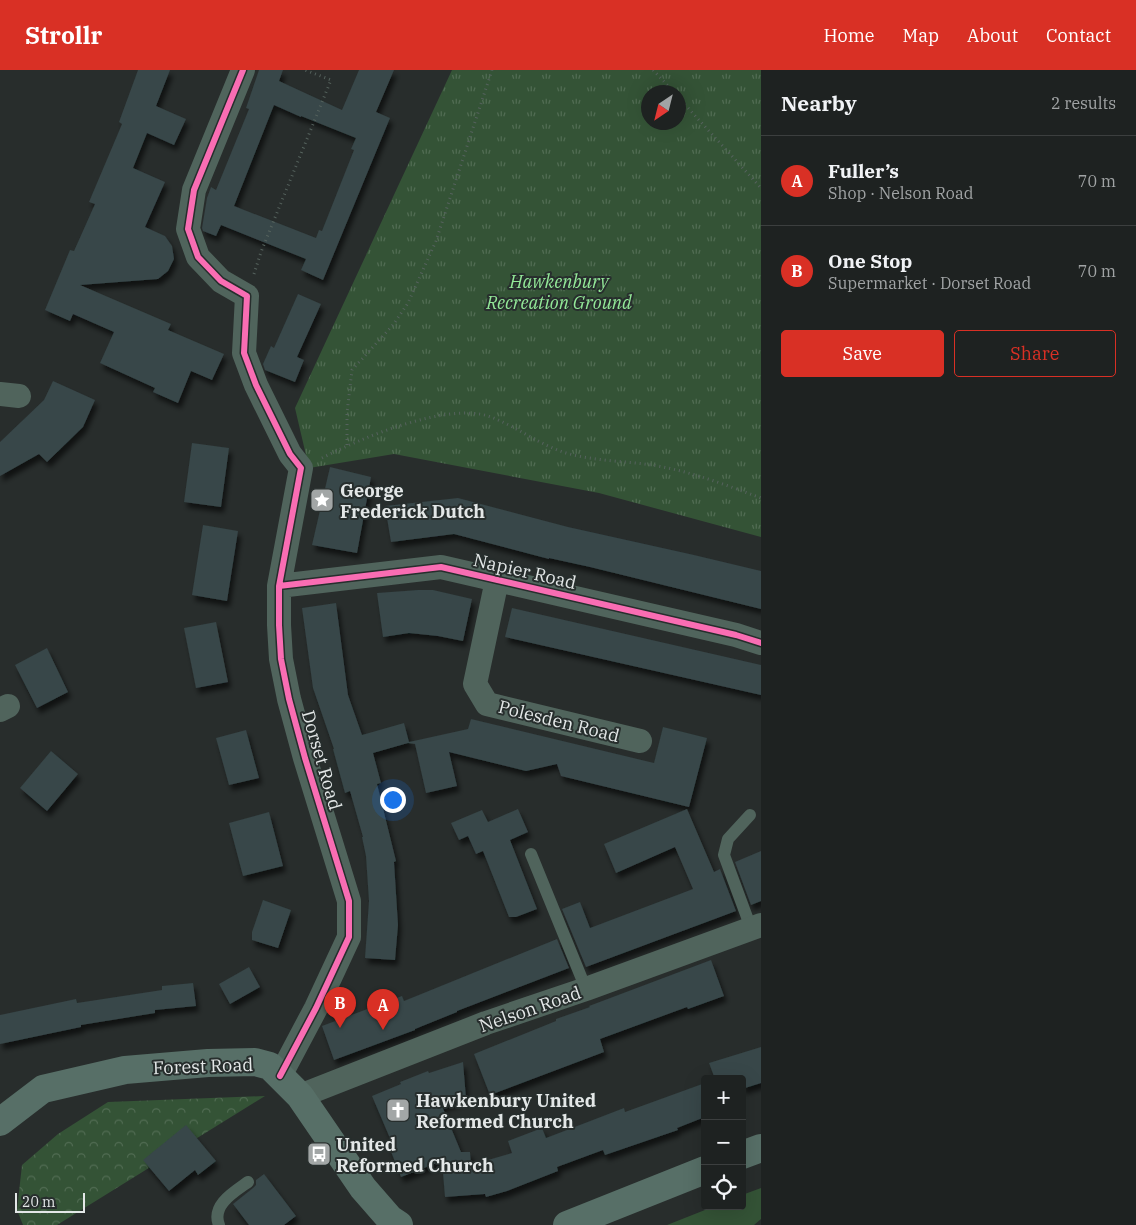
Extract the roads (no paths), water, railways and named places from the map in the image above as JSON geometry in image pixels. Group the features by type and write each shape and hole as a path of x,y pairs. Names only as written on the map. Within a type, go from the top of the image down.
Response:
{"street":[{"name":"Dorset Road","path":"244,70 194,190 188,229 198,257 221,281 246,296 244,353 256,385 284,442 290,454 301,468 279,586 281,659 289,699 305,758 349,901 348,937 316,1008 280,1076"},
{"name":"Napier Road","path":"279,586 441,568 736,635 761,643"},
{"name":"Polesden Road","path":"498,580 475,684 487,704 640,741"},
{"name":"Nelson Road","path":"300,1096 486,1023 586,989 756,926"},
{"name":"Forest Road","path":"1,1120 43,1089 125,1070 208,1063 255,1062 270,1066 300,1096 362,1188 389,1223"},
{"path":"746,1154 761,1148"},
{"path":"566,1225 701,1172"}],"lane":[{"path":"750,816 728,839 724,855 756,926"},
{"path":"531,854 586,989"},
{"path":"219,1225 217,1214 220,1206 229,1196 248,1182"}],"place":[{"name":"George Frederick Dutch","path":"322,500"},
{"name":"One Stop","path":"340,1028"},
{"name":"Fuller’s","path":"383,1030"},
{"name":"Hawkenbury United Reformed Church","path":"398,1110"},
{"name":"United Reformed Church","path":"319,1154"}],"park label":[{"name":"Hawkenbury Recreation Ground","path":"559,291"}]}
